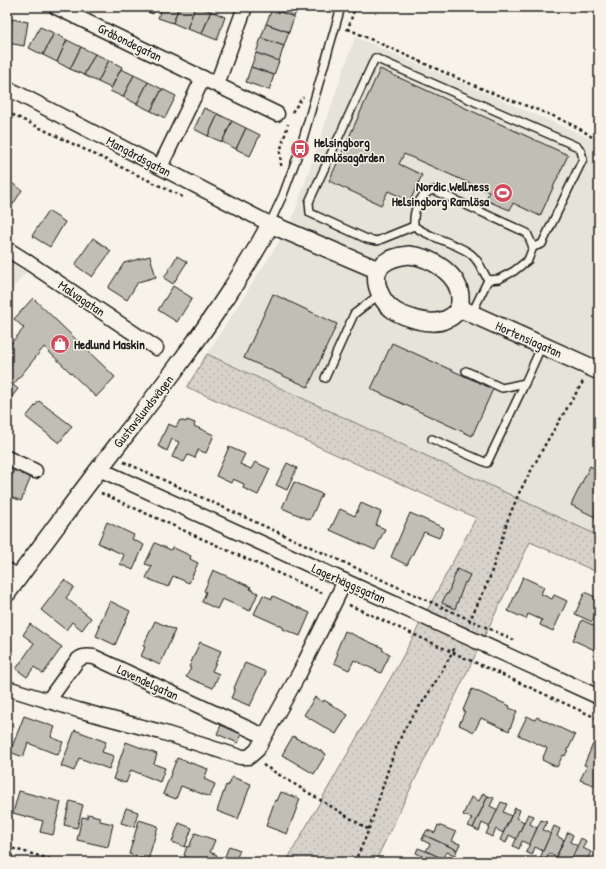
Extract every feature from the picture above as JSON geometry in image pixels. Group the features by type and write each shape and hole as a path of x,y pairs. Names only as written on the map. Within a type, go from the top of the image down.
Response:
{"street":[{"name":"Gråbondegatan","path":"56,7 277,114"},
{"path":"217,84 246,7"},
{"path":"160,167 203,78"},
{"name":"Mangårdsgatan","path":"7,89 270,224"},
{"path":"270,224 378,270"},
{"name":"Gustavslundsvägen","path":"7,593 13,573 99,469 159,391 212,318 261,242 270,224"},
{"name":"Malvagatan","path":"7,249 156,348"},
{"path":"408,254 422,257 447,272 456,282 460,292 460,304 465,311 437,322 424,322 396,312 386,303 381,294 377,277 378,270 382,264 394,258 408,254"},
{"name":"Hortensiagatan","path":"465,311 595,370"},
{"path":"7,458 35,470"},
{"name":"Lagerhäggsgatan","path":"99,469 599,696"},
{"path":"7,688 78,710 161,732 240,757 249,757 257,750 300,672 345,581"},
{"name":"Lavendelgatan","path":"48,701 76,662 84,656 88,656 94,657 264,736"}],"lane":[{"path":"270,224 283,195 300,149 341,7"},
{"path":"414,226 377,241 367,239 310,213 309,202 375,58 578,147 581,150 583,159 542,244 533,247"},
{"path":"465,311 488,280 499,279 514,271 528,260 533,247 527,233 433,190 426,193 420,201 413,216 414,226 423,233 469,252 478,263 488,280"},
{"path":"325,378 354,314 381,294"},
{"path":"432,439 487,464 542,345"},
{"path":"466,371 502,388 525,383"}],"path":[{"path":"348,29 491,93 570,124 589,135 599,143"},
{"path":"7,112 188,200"},
{"path":"281,172 280,152 288,123"},
{"path":"354,862 368,829 391,758 401,736 437,679 490,580 508,519 519,493 534,464 595,370"},
{"path":"109,456 520,643"},
{"path":"249,757 368,829"},
{"path":"7,847 61,862"}],"shaded area":[{"path":"355,37 592,139 599,152 599,536 207,354 291,223"},
{"path":"7,260 26,272 7,296"},
{"path":"207,354 599,536 599,573 530,542 375,862 286,862 402,658 476,518 187,387"}],"building":[{"path":"155,7 153,14 138,8"},
{"path":"162,7 179,7 173,23 158,18"},
{"path":"179,7 195,7 187,29 173,23"},
{"path":"195,7 211,11 202,34 187,29"},
{"path":"272,7 298,7 294,17 272,9"},
{"path":"272,9 294,17 289,32 266,24"},
{"path":"211,11 225,17 217,40 202,34"},
{"path":"7,18 12,19 8,43 7,42"},
{"path":"12,19 28,22 24,46 8,43"},
{"path":"266,24 289,32 284,46 261,38"},
{"path":"40,27 54,33 43,55 29,48"},
{"path":"54,33 67,40 57,62 43,55"},
{"path":"261,38 284,46 279,61 256,53"},
{"path":"67,40 81,47 70,69 57,62"},
{"path":"81,47 95,54 84,75 70,69"},
{"path":"256,53 279,61 274,75 251,67"},
{"path":"95,54 109,60 98,82 84,75"},
{"path":"109,60 122,67 111,88 98,82"},
{"path":"251,67 274,75 269,90 246,82"},
{"path":"121,69 134,75 123,97 110,91"},
{"path":"380,69 568,155 540,216 513,203 510,210 486,200 489,192 404,154 399,164 422,175 410,201 388,191 381,205 329,181"},
{"path":"134,75 148,82 137,104 123,97"},
{"path":"148,82 162,89 151,111 137,104"},
{"path":"162,89 176,96 165,118 151,111"},
{"path":"204,108 218,114 208,136 194,129"},
{"path":"218,114 232,121 222,142 208,136"},
{"path":"232,121 246,128 236,149 222,142"},
{"path":"246,128 260,135 250,156 236,149"},
{"path":"7,180 22,190 7,214"},
{"path":"48,211 65,222 50,247 32,236"},
{"path":"93,238 111,251 92,277 75,265"},
{"path":"150,256 156,277 138,282 127,300 108,288 124,263"},
{"path":"177,256 187,262 173,284 164,278"},
{"path":"173,286 192,298 177,322 158,310"},
{"path":"273,294 337,324 308,387 244,358"},
{"path":"33,298 115,377 96,397 44,347 13,385 18,389 7,403 7,348 24,328 14,319"},
{"path":"392,343 493,389 472,436 371,389"},
{"path":"39,401 72,426 59,443 26,417"},
{"path":"180,420 186,422 187,420 195,423 194,426 214,435 206,453 198,450 195,458 188,455 184,462 172,457 179,442 172,439 167,451 158,446 168,424 176,427"},
{"path":"229,447 245,454 240,464 251,469 255,462 270,469 258,495 243,488 244,484 233,479 231,483 216,476"},
{"path":"287,463 297,468 287,490 276,485"},
{"path":"590,466 599,471 599,519 571,505"},
{"path":"14,470 31,477 21,501 7,495 7,485"},
{"path":"294,482 322,494 310,520 282,508"},
{"path":"361,503 381,512 376,525 385,529 375,550 330,530 340,509 355,516"},
{"path":"410,513 444,528 439,538 424,532 407,565 391,557"},
{"path":"107,522 134,535 132,539 144,545 133,570 120,564 124,555 98,543"},
{"path":"155,543 171,550 172,547 191,556 190,559 198,563 189,583 173,576 168,587 146,578 152,566 145,564"},
{"path":"457,569 470,575 466,583 465,582 455,609 442,603 446,594 448,594"},
{"path":"213,570 251,587 250,589 258,593 250,611 222,599 217,609 202,602 206,592 204,591"},
{"path":"523,577 544,587 541,594 552,599 554,595 567,601 553,631 540,625 542,620 528,614 526,619 508,611"},
{"path":"64,580 74,587 66,598 91,618 82,630 72,622 66,630 41,610"},
{"path":"585,592 599,599 599,606 592,622 575,614"},
{"path":"263,595 272,599 273,596 310,613 300,636 254,614"},
{"path":"110,601 130,611 115,645 96,636 100,627 98,627"},
{"path":"582,620 599,628 599,652 573,640"},
{"path":"155,621 175,630 160,665 141,656 145,647 143,646"},
{"path":"30,624 62,647 43,674 34,667 27,677 16,669 34,643 23,635"},
{"path":"345,631 383,648 382,650 390,654 381,673 354,660 349,670 334,663 338,653 336,652"},
{"path":"200,642 221,651 212,671 219,674 213,688 186,677 191,668 189,667"},
{"path":"245,663 266,672 250,706 231,698"},
{"path":"472,689 510,706 509,708 517,711 509,731 481,718 474,732 459,725 465,711 463,710"},
{"path":"315,697 323,702 324,700 348,715 336,734 304,715"},
{"path":"24,716 55,727 51,737 63,742 58,755 28,743 23,757 10,752"},
{"path":"527,716 535,720 537,717 575,735 565,756 563,755 557,767 542,760 547,748 518,735"},
{"path":"7,722 14,725 9,738 7,737"},
{"path":"221,725 242,734 238,743 217,734"},
{"path":"75,730 106,742 102,752 114,756 109,769 79,758 74,771 61,766"},
{"path":"293,736 326,754 314,774 282,755"},
{"path":"126,742 157,754 154,764 165,768 160,782 131,770 126,783 113,779"},
{"path":"593,744 599,746 599,779 596,786 580,780 587,766 584,765"},
{"path":"177,758 208,769 204,779 215,784 210,797 181,786 176,799 163,794"},
{"path":"232,777 251,784 238,819 217,811 226,785 228,786"},
{"path":"19,791 61,802 53,835 40,832 43,821 13,813"},
{"path":"281,792 300,799 287,834 266,826 275,800 277,801"},
{"path":"483,793 488,796 473,828 468,826 472,818 463,815 471,797 479,801"},
{"path":"488,796 494,798 490,806 498,810 490,827 482,823 479,831 473,828"},
{"path":"70,801 83,805 77,828 64,825"},
{"path":"501,802 507,804 503,812 511,816 503,833 496,829 492,837 486,834"},
{"path":"126,808 138,812 134,827 121,823"},
{"path":"515,808 520,810 517,818 524,822 517,839 509,835 506,843 500,840"},
{"path":"88,814 100,817 100,821 113,824 108,847 77,840 82,817 87,818"},
{"path":"528,814 534,816 530,824 537,828 530,845 522,841 519,849 513,846"},
{"path":"139,820 158,826 148,860 129,854"},
{"path":"541,820 547,822 543,830 551,834 543,851 535,847 532,855 526,852"},
{"path":"179,823 192,828 185,847 172,842"},
{"path":"438,825 456,832 452,841 460,844 457,850 424,835 427,830 435,833"},
{"path":"554,826 560,829 557,836 564,840 556,857 549,853 545,861 540,858"},
{"path":"568,832 573,835 570,842 578,846 570,862 562,859 561,862 554,862"},
{"path":"195,833 215,840 210,852 217,855 214,862 183,862 186,856 184,855 187,846 189,847"},
{"path":"424,835 457,850 455,855 447,852 443,859 426,851 430,844 422,840"},
{"path":"581,838 586,841 583,848 591,852 586,862 570,862"},
{"path":"229,846 240,850 235,862 223,862"},
{"path":"418,848 450,862 422,862 424,857 416,853"}],"place":[{"name":"Helsingborg Ramlösagården","path":"300,149"},
{"name":"Nordic Wellness Helsingborg Ramlösa","path":"503,193"},
{"name":"Hedlund Maskin","path":"60,344"}]}
